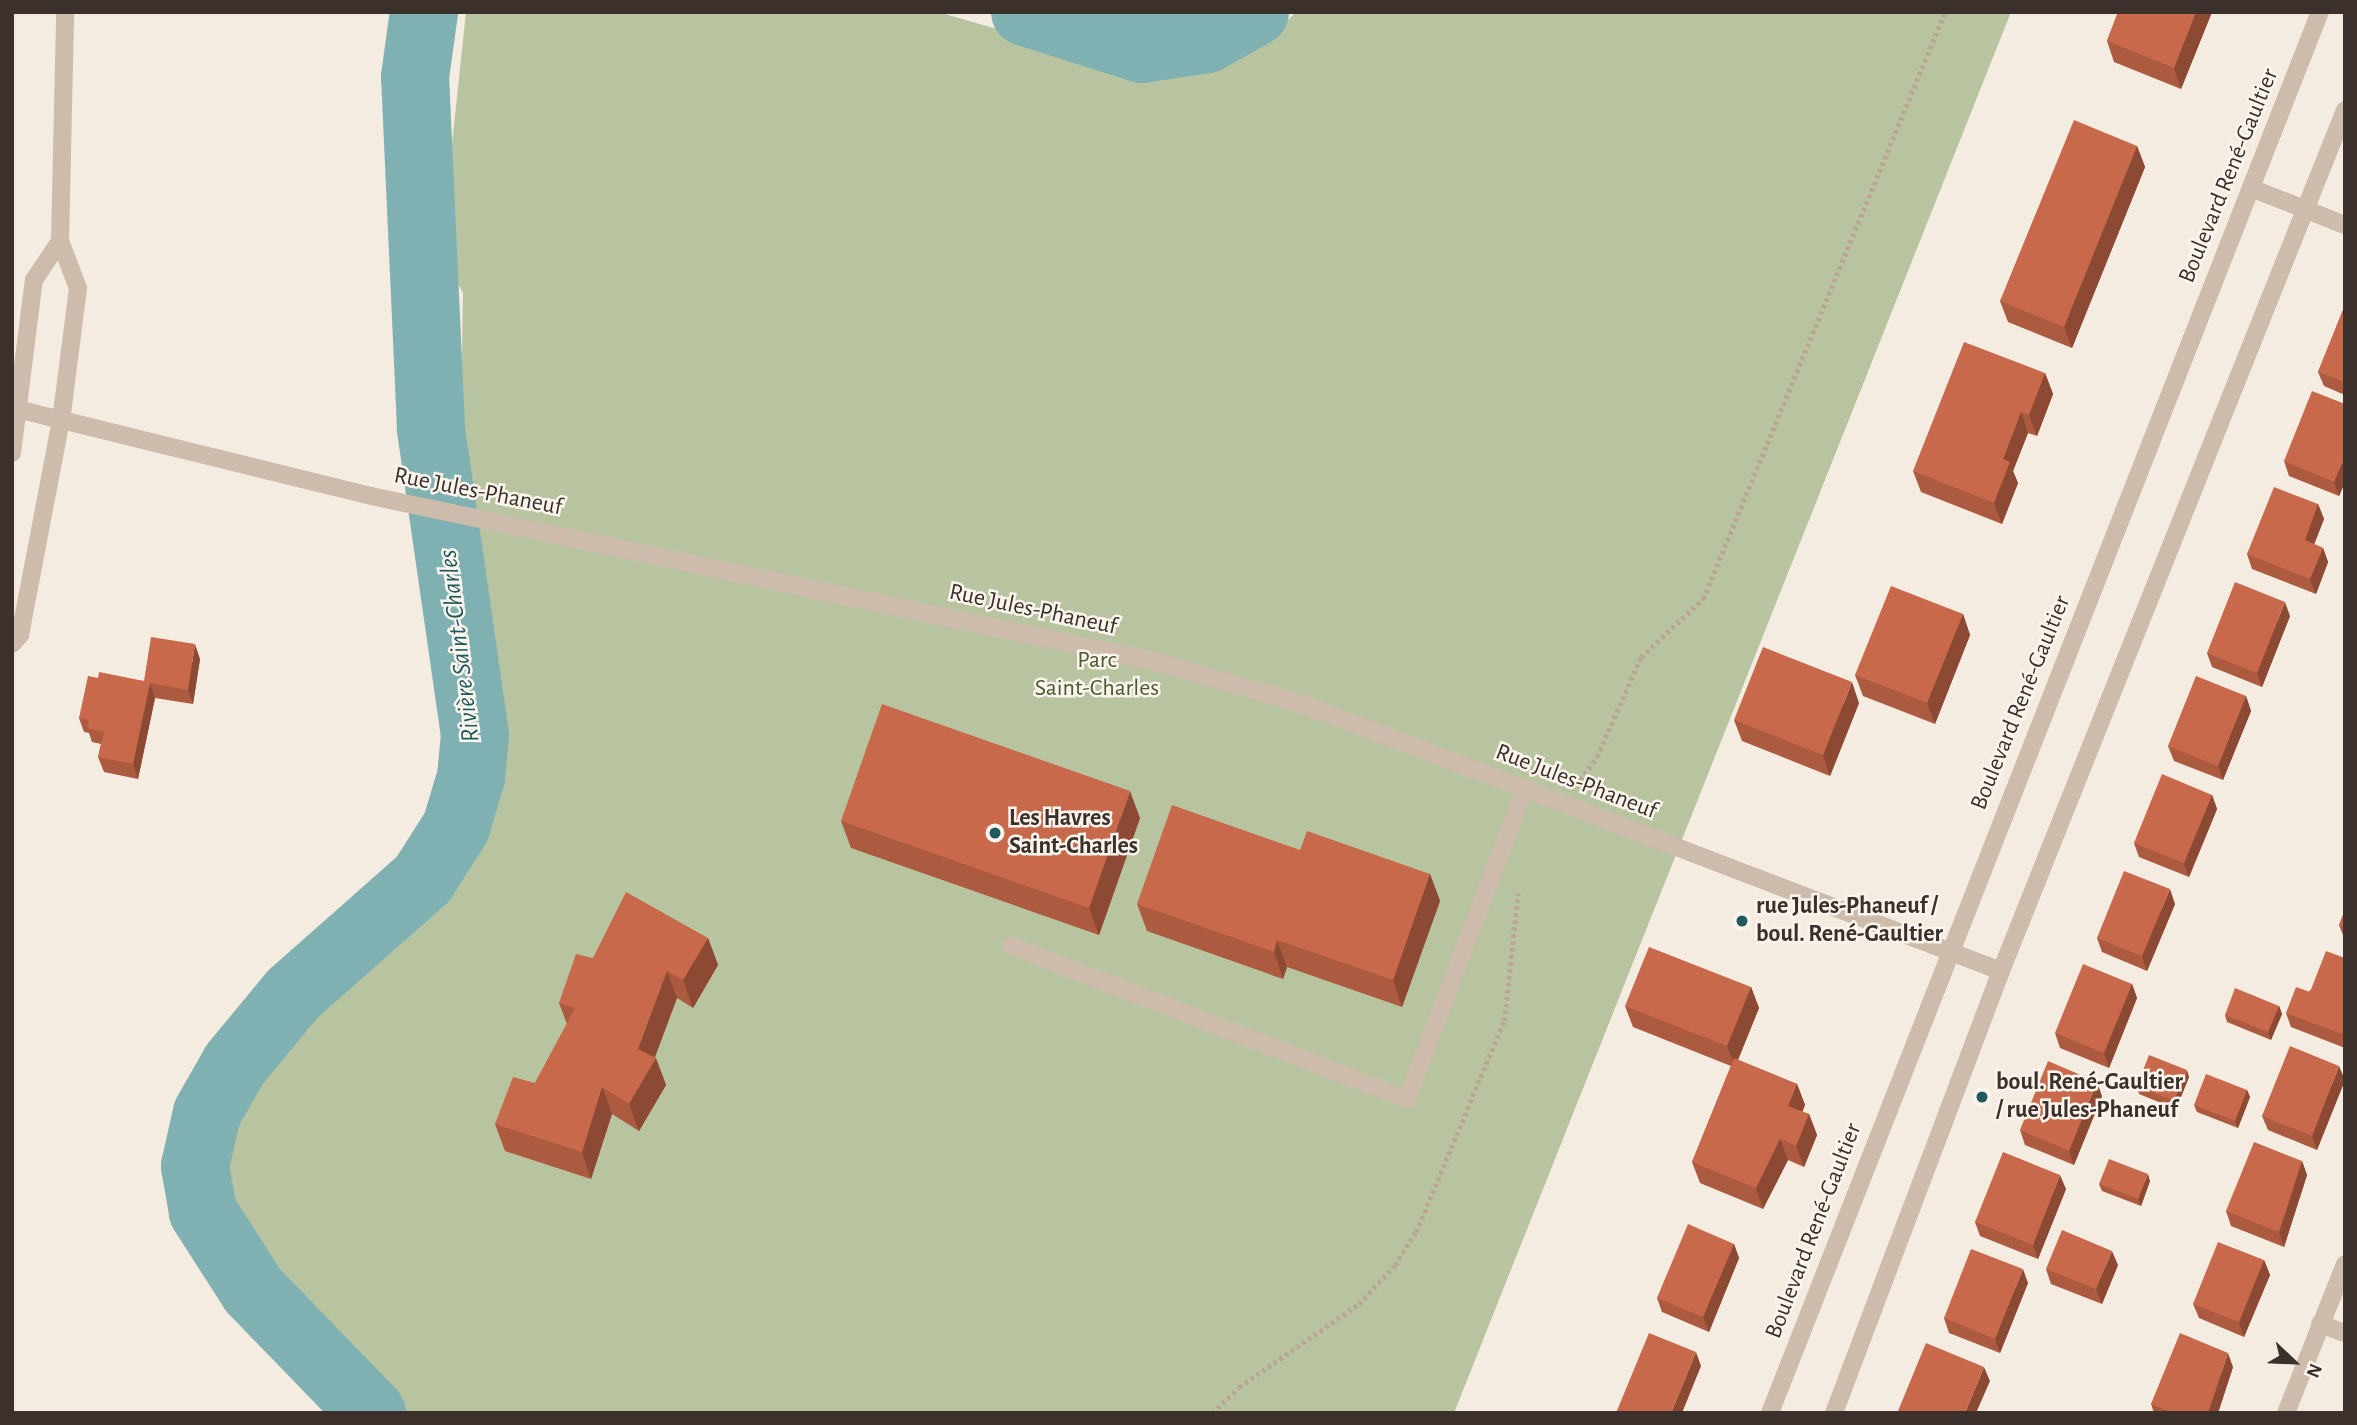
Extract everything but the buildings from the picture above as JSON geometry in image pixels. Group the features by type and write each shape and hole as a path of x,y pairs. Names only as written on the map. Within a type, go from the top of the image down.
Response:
{"street":[{"path":"12,644 20,635 61,421 78,288 60,241 65,12"},
{"name":"Boulevard René-Gaultier","path":"1770,1413 1949,951 2320,12"},
{"path":"1834,1413 2001,971 2345,110"},
{"path":"2251,188 2345,225"},
{"path":"12,453 21,411 34,280 60,241"},
{"name":"Rue Jules-Phaneuf","path":"21,411 371,496 1158,662 1306,705 2001,971"},
{"path":"1012,946 1407,1100 1525,789"},
{"path":"2286,1413 2345,1264"},
{"path":"2320,1324 2345,1333"}],"path":[{"path":"1561,803 1597,757 1641,657 1703,599 1945,12"},
{"path":"1212,1413 1238,1387 1359,1304 1395,1265 1416,1231 1504,1021 1519,885"}],"green space":[{"name":"Parc Saint-Charles","path":"466,12 938,12 1146,72 1219,58 1283,25 1296,12 2011,12 1454,1413 399,1413 256,1251 230,1202 226,1160 237,1107 257,1071 294,1027 343,989 427,908 471,852 488,801 494,727 460,467 463,293 436,242 437,207 450,163"}],"waterway":[{"name":"Rivière Saint-Charles","path":"372,1413 253,1290 203,1212 195,1166 207,1113 235,1064 293,994 423,879 456,827 471,777 475,735 431,428 415,77 424,12"},
{"name":"Rivière Saint-Charles","path":"1025,12 1142,49 1207,39 1255,12"}],"place":[{"name":"Les Havres Saint-Charles","path":"995,833"},
{"name":"rue Jules-Phaneuf / boul. René-Gaultier","path":"1742,921"},
{"name":"boul. René-Gaultier / rue Jules-Phaneuf","path":"1982,1097"}]}
